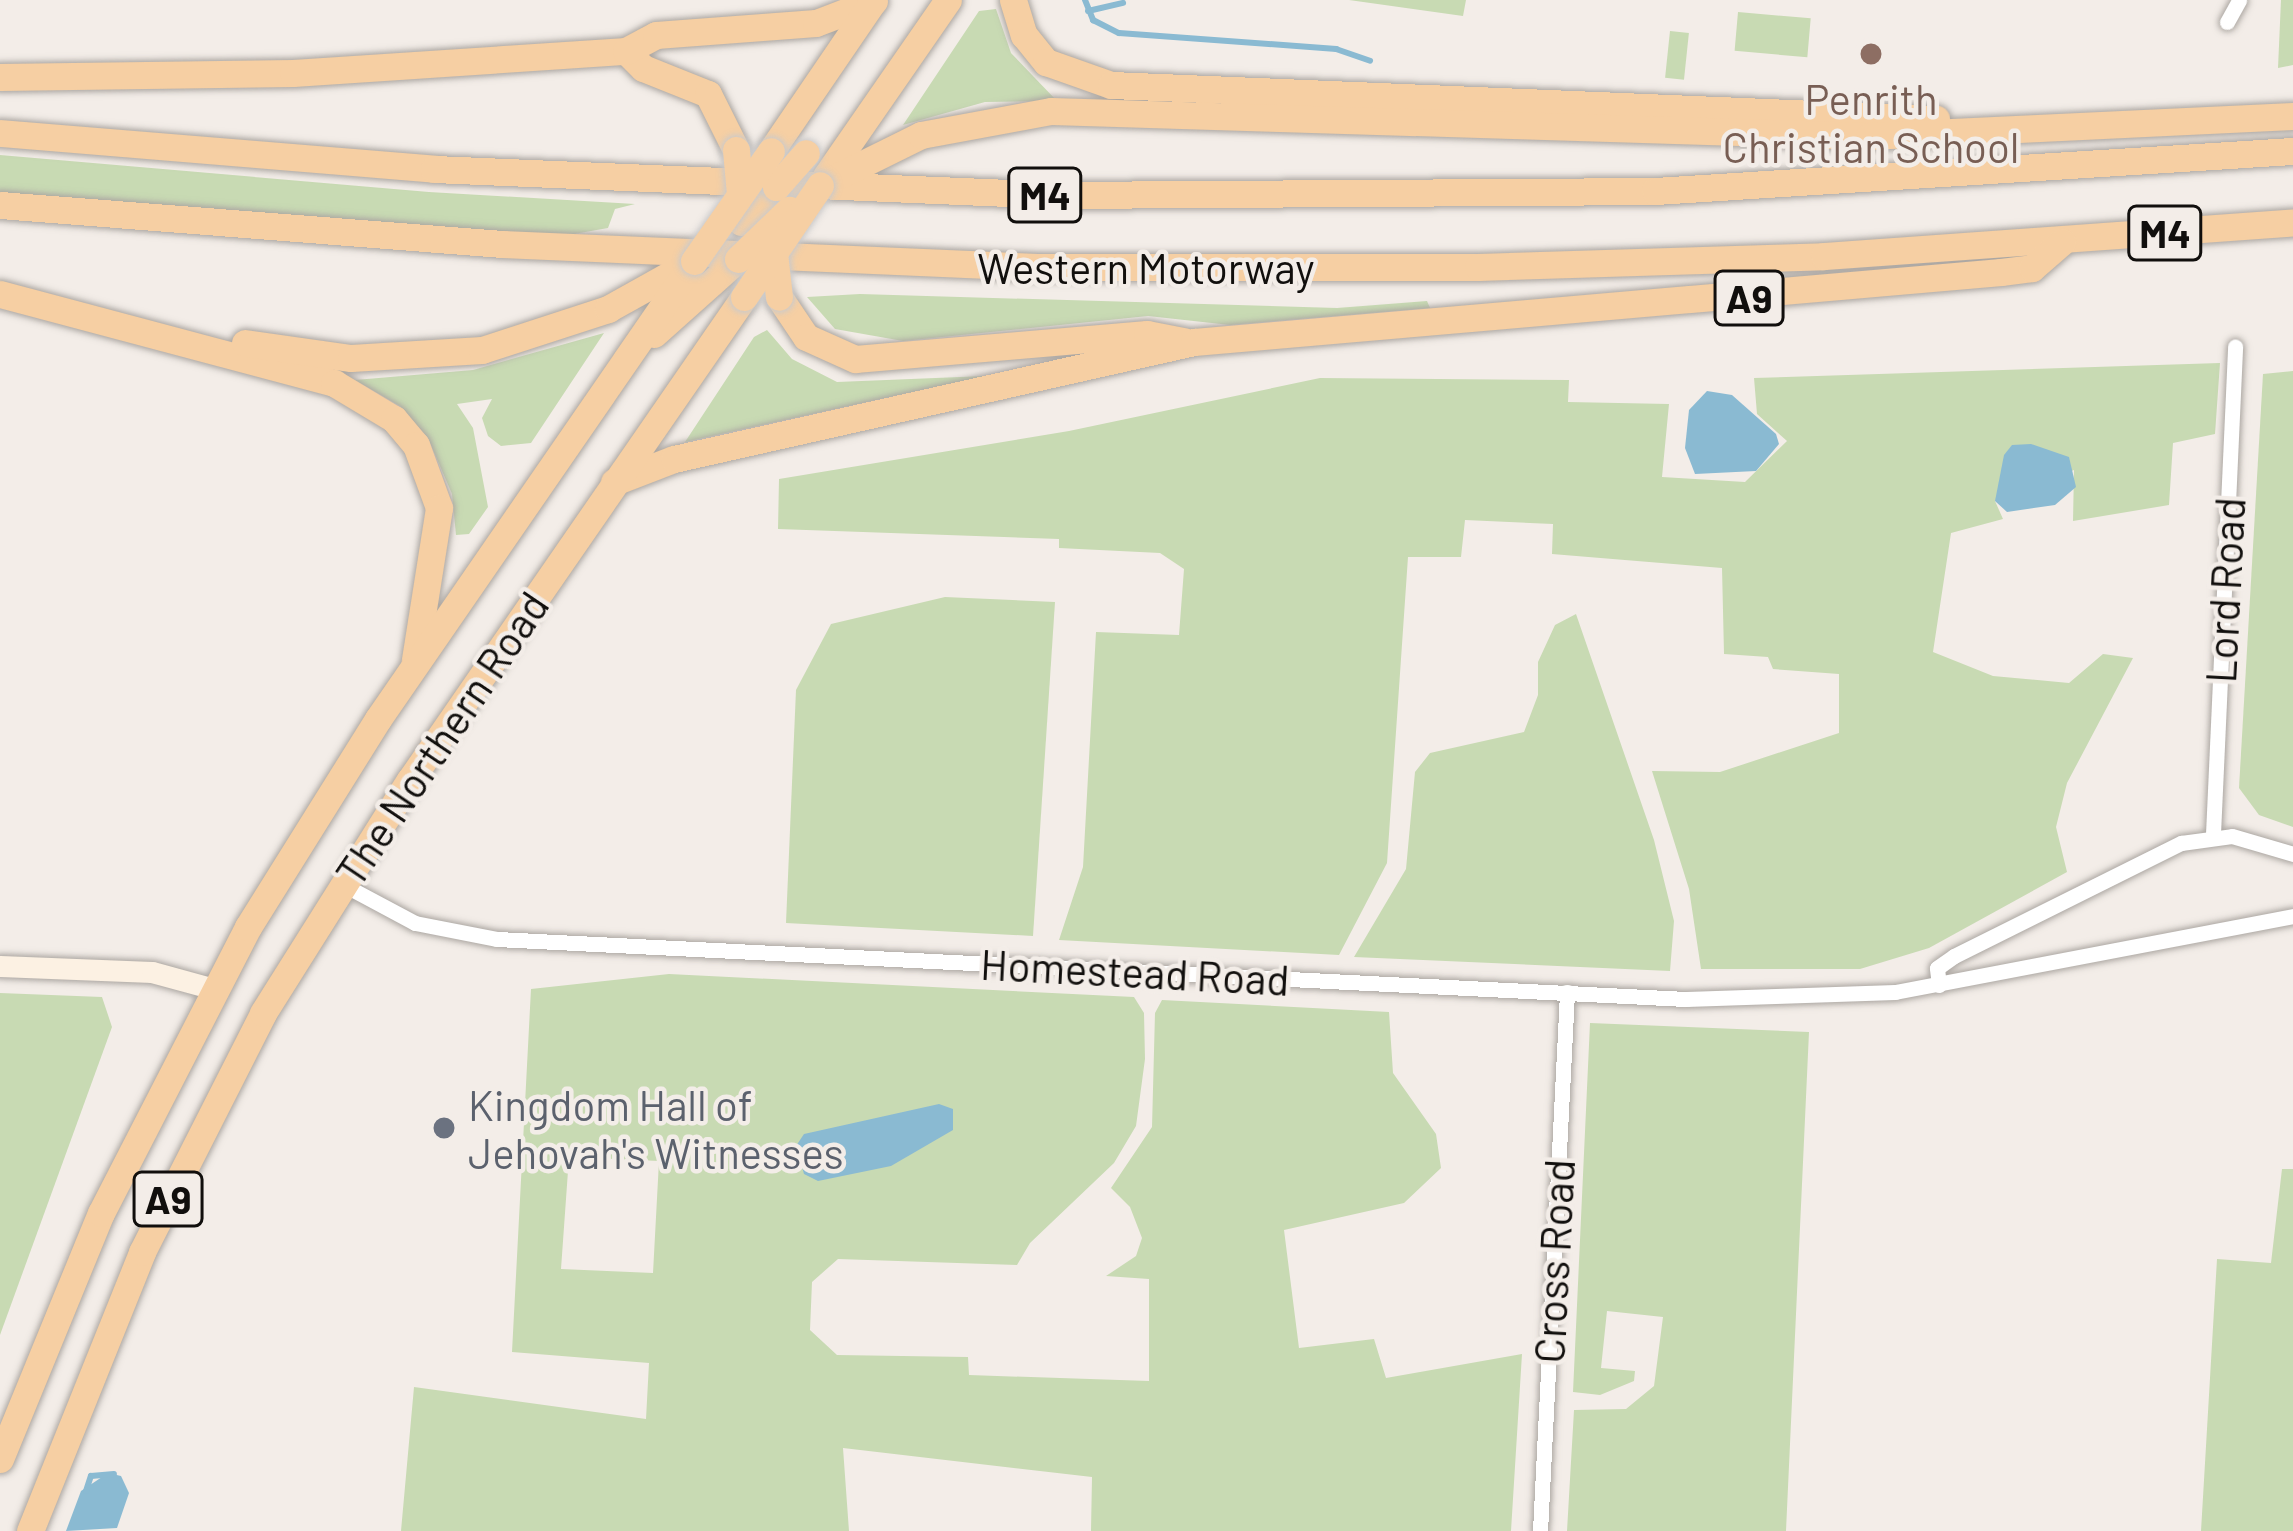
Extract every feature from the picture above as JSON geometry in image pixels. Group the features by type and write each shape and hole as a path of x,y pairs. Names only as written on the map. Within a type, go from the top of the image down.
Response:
{"highway":[{"name":"The Northern Road","path":"0,1459 84,1250 214,989 415,664 694,261 788,152 818,82 874,0"},
{"name":"A9","path":"0,77 293,73 626,51 656,35 816,23 874,0"},
{"name":"The Northern Road","path":"30,1531 94,1362 194,1143 342,884 695,368 725,296 820,185 948,0"},
{"path":"1013,0 1024,35 1046,62 1111,85 2103,126"},
{"path":"626,51 643,68 708,94 736,150 740,208 738,259 725,296 633,352"},
{"path":"820,185 873,155 952,125 1051,111 1869,136 2293,116"},
{"path":"866,117 788,152 776,187 779,297 806,337 855,358 1147,334 1195,343"},
{"name":"Western Motorway","path":"0,133 434,170 1081,195 1654,191 2293,151"},
{"path":"740,208 776,187"},
{"name":"Western Motorway","path":"0,205 502,244 1037,267 1478,267 2062,242 2293,222"},
{"path":"738,259 774,238"},
{"name":"A9","path":"614,482 674,459 1195,343 1960,277 2032,268 2062,242"},
{"path":"0,294 187,339 416,358 546,334 642,291 694,261"},
{"path":"187,339 203,352 366,398 416,445 439,508 440,542 419,606 415,664"}],"street":[{"path":"2227,22 2240,0"},
{"name":"Lord Road","path":"2213,834 2235,346"},
{"path":"1939,985 1937,968 2022,918 2145,857 2213,834 2293,854"},
{"name":"Homestead Road","path":"342,884 415,923 497,939 1568,992 1809,999 1939,985 2169,934 2293,916"},
{"path":"0,966 152,972 214,989"},
{"name":"Cross Road","path":"1540,1531 1568,992"}],"green space":[{"path":"1349,0 1466,0 1463,16"},
{"path":"2281,0 2293,0 2293,65 2278,68"},
{"path":"996,9 1011,53 1057,101 985,102 903,125 979,11"},
{"path":"1738,12 1811,18 1807,57 1735,51"},
{"path":"1670,31 1689,33 1684,80 1665,78"},
{"path":"0,155 429,192 635,204 615,209 608,228 557,237 232,214 0,192"},
{"path":"860,294 1337,308 1427,301 1430,308 1230,325 1148,316 903,341 835,329 807,297"},
{"path":"767,330 792,359 837,382 985,376 685,442 754,337"},
{"path":"604,333 531,443 501,446 488,436 482,418 492,399 457,404 473,428 488,507 469,534 456,535 452,494 428,438 400,406 355,380 473,370"},
{"path":"2220,363 2215,434 2173,443 2169,505 2073,521 2074,470 1995,501 2003,519 1951,533 1933,652 1993,676 2069,683 2103,654 2133,658 2067,783 2056,827 2067,872 1929,948 1860,969 1701,969 1689,889 1652,771 1720,772 1839,733 1839,674 1773,669 1768,657 1724,654 1722,568 1552,554 1553,524 1465,520 1461,557 1408,557 1387,863 1339,955 1059,940 1083,867 1096,632 1179,635 1184,569 1160,553 1059,548 1059,539 778,529 779,479 1069,431 1320,378 1569,380 1568,402 1669,404 1662,477 1745,482 1787,441 1757,414 1754,378"},
{"path":"2293,371 2293,827 2259,815 2239,788 2263,374"},
{"path":"945,597 1055,602 1033,936 786,923 796,690 831,624"},
{"path":"1576,614 1654,840 1674,921 1670,971 1354,957 1406,869 1415,772 1430,753 1524,732 1538,695 1538,662 1555,625"},
{"path":"669,974 1134,997 1144,1013 1145,1059 1136,1126 1114,1163 1030,1243 1017,1265 838,1259 812,1282 810,1330 837,1355 968,1357 969,1375 1149,1381 1149,1279 1106,1276 1136,1256 1142,1238 1130,1207 1111,1188 1152,1127 1155,1013 1162,1000 1389,1012 1393,1073 1436,1134 1441,1168 1404,1203 1284,1230 1299,1348 1374,1339 1386,1378 1522,1354 1511,1531 1091,1531 1092,1477 843,1448 849,1531 401,1531 414,1387 646,1419 649,1363 512,1352 531,989","holes":["569,1157 659,1161 653,1273 561,1269"]},
{"path":"0,993 102,997 112,1027 0,1335"},
{"path":"1590,1023 1809,1032 1786,1531 1567,1531 1574,1410 1626,1409 1654,1386 1663,1317 1607,1311 1601,1368 1635,1371 1634,1381 1600,1395 1573,1392"},
{"path":"2282,1169 2293,1169 2293,1531 2201,1531 2217,1259 2271,1263"}],"water":[{"path":"1707,391 1732,395 1776,434 1779,444 1756,471 1695,474 1685,448 1689,410"},
{"path":"2031,444 2069,457 2076,487 2055,505 2007,512 1995,501 2004,455 2012,445"},
{"path":"939,1104 953,1109 953,1130 891,1166 818,1181 804,1174 796,1146 804,1134"},
{"path":"108,1473 121,1476 129,1493 117,1528 66,1531 81,1491"}],"waterway":[{"path":"1085,0 1093,20 1119,33 1336,49 1370,61"},
{"path":"1088,11 1123,3"},
{"path":"86,1491 91,1476 114,1474"}],"place":[{"name":"Penrith Christian School","path":"1871,54"},
{"name":"Kingdom Hall of Jehovah's Witnesses","path":"444,1128"}]}
